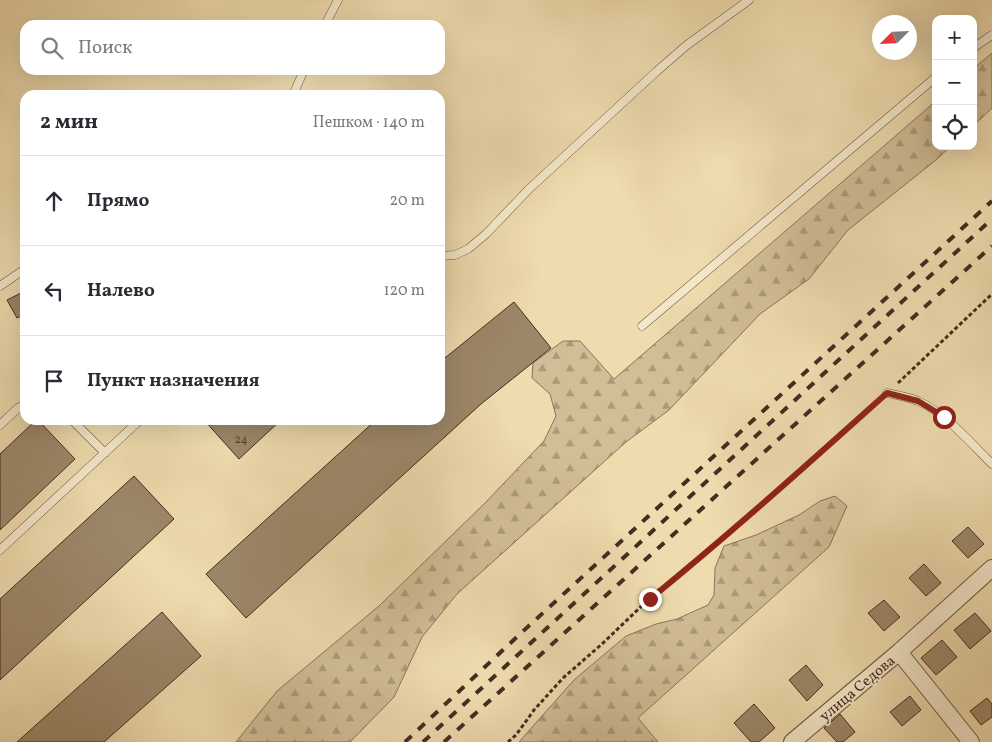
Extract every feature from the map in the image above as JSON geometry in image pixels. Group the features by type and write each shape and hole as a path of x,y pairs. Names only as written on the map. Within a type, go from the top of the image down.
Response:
{"street":[{"name":"улица Седова","path":"792,742 899,652 992,568"},
{"name":"улица Седова","path":"899,652 971,742"}],"lane":[{"path":"328,20 338,0"},
{"path":"445,256 455,255 468,249 486,234 536,183 657,71 687,45 748,0"},
{"path":"977,45 992,35"},
{"path":"294,90 302,75"},
{"path":"642,326 932,81"},
{"path":"0,286 20,272"},
{"path":"887,393 918,401 944,417 992,464"},
{"path":"0,424 20,407"},
{"path":"77,425 105,452"},
{"path":"0,550 135,425"}],"path":[{"path":"508,742 516,735 534,710 562,678 650,599 785,485 887,393 992,294"}],"green space":[{"path":"992,53 992,108 977,122 977,105 977,66"},
{"path":"932,104 932,150 947,150 848,230 809,279 760,314 669,410 626,442 457,594 422,637 394,697 350,742 236,742 277,691 379,606 485,503 544,441 556,416 550,394 532,378 533,363 563,341 580,341 614,379"},
{"path":"835,496 847,506 829,547 638,718 658,742 519,742 574,680 626,636 656,624 677,619 708,605 714,595 715,568 724,546 756,535 799,515 820,501"}],"building":[{"path":"20,294 20,316 17,318 7,300"},
{"path":"514,302 551,348 481,404 246,618 206,574 370,425 445,425 445,358"},
{"path":"31,425 43,425 75,459 0,530 0,454"},
{"path":"208,425 276,425 239,459"},
{"path":"134,476 174,519 0,680 0,599"},
{"path":"968,527 984,544 968,558 952,541"},
{"path":"924,564 941,583 926,596 909,578"},
{"path":"884,600 900,617 884,631 868,613"},
{"path":"162,612 201,656 104,742 17,742"},
{"path":"975,613 991,631 970,649 954,630"},
{"path":"942,640 957,657 936,675 921,658"},
{"path":"806,665 823,685 807,701 789,680"},
{"path":"910,696 921,710 902,726 890,712"},
{"path":"987,698 992,704 992,717 981,725 970,711"},
{"path":"754,704 775,728 759,742 751,742 734,723"},
{"path":"840,714 855,732 843,742 837,742 824,728"}],"railway":[{"path":"405,742 992,201"},
{"path":"423,742 992,219"},
{"path":"444,742 992,246"}],"route":[{"path":"650,599 785,485 887,393 918,401 944,417"}]}
